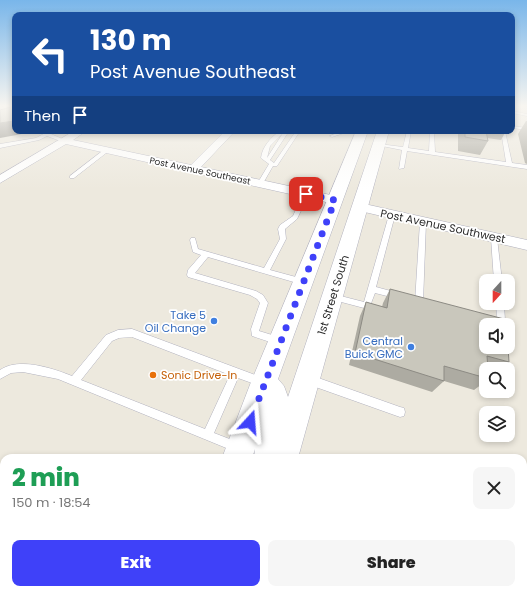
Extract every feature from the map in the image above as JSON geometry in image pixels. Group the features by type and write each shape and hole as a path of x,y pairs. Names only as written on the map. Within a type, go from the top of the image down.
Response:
{"main road":[{"path":"239,453 264,382 361,134"},
{"name":"1st Street South","path":"284,454 381,138"},
{"path":"264,382 274,395 277,408 270,454"}],"street":[{"path":"0,180 76,134"},
{"path":"193,169 227,134"},
{"name":"Post Avenue Southeast","path":"65,141 335,200"},
{"name":"Post Avenue Southwest","path":"360,207 392,216 527,245"}],"lane":[{"path":"0,146 32,140 47,134 65,141"},
{"path":"271,164 264,158 264,153 279,134"},
{"path":"260,184 286,134"},
{"path":"271,164 291,134"},
{"path":"271,164 296,134"},
{"path":"332,136 338,134"},
{"path":"401,168 408,134"},
{"path":"432,134 432,153"},
{"path":"504,134 509,164"},
{"path":"381,138 405,149 527,167"},
{"path":"72,177 108,150"},
{"path":"266,271 283,239 280,233 282,228 293,220 306,194"},
{"path":"333,297 364,305 367,304 392,216"},
{"path":"372,288 416,301 423,222"},
{"path":"494,238 497,274"},
{"path":"193,240 195,250 304,282"},
{"path":"206,254 191,272 191,275 253,293 260,297 264,303 255,329 256,333 280,341"},
{"path":"74,381 109,338 118,334 132,333 236,373 264,382"},
{"path":"0,375 9,369 23,368 58,375 208,435 239,453"},
{"path":"208,435 236,373"},
{"path":"307,380 400,412"}],"building":[{"path":"465,134 487,134 488,141 465,137"},
{"path":"390,289 500,318 479,318 479,354 508,354 509,362 487,356 487,362 479,362 479,376 444,366 444,381 355,353 366,302 387,308"}],"place":[{"name":"Take 5 Oil Change","path":"214,321"},
{"name":"Central Buick GMC","path":"411,347"},
{"name":"Sonic Drive-In","path":"153,375"}],"route":[{"path":"250,422 264,382 335,200 306,194"}]}
